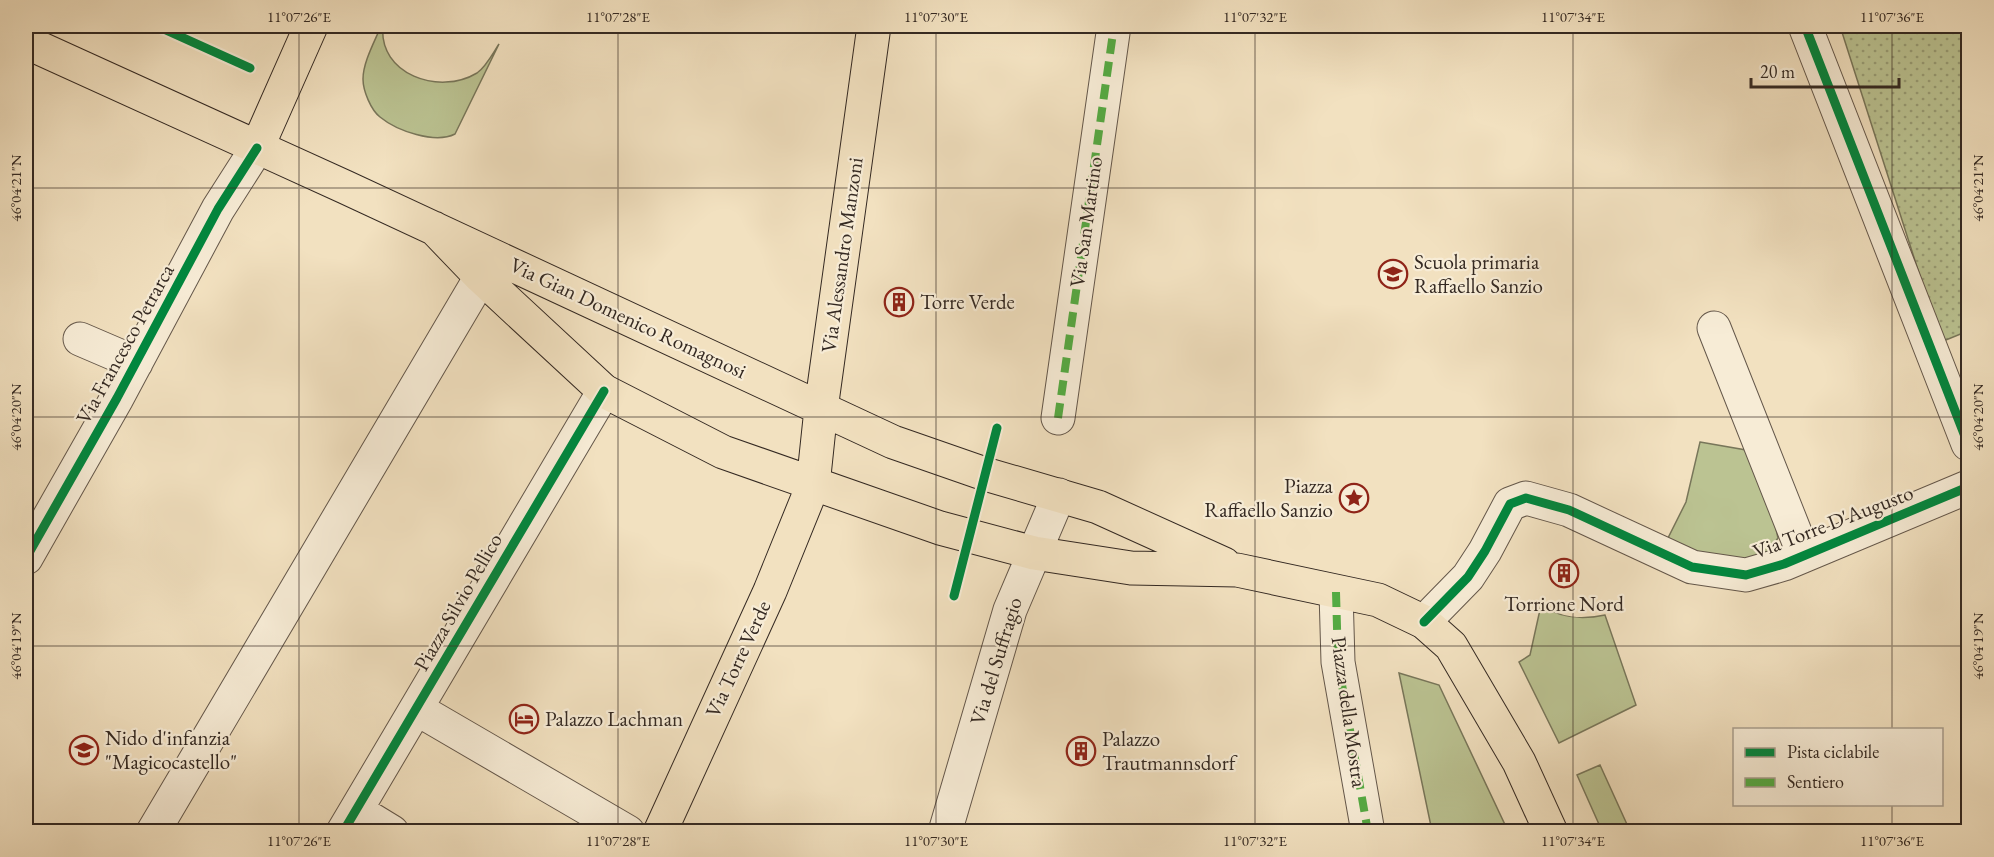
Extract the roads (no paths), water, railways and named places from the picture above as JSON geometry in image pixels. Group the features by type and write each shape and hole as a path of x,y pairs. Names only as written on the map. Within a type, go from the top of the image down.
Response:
{"main road":[{"name":"Via Francesco Petrarca","path":"257,148 311,26"},
{"name":"Via Alessandro Manzoni","path":"813,485 821,409 874,26"},
{"name":"Via Gian Domenico Romagnosi","path":"26,42 434,228 821,409"},
{"name":"Via Gian Domenico Romagnosi","path":"434,228 481,277 604,391 723,452 813,485"},
{"path":"821,409 893,442 1098,507 1237,570"},
{"path":"813,485 940,528 1034,553 1131,568 1237,570 1378,600 1424,622 1451,646 1519,762 1551,831"},
{"name":"Via Torre Verde","path":"660,831 770,591 813,485"}],"street":[{"name":"Via San Martino","path":"1058,418 1114,26"},
{"path":"1805,26 1968,444"},
{"name":"Via Francesco Petrarca","path":"26,558 136,363 218,209 257,148"},
{"path":"153,831 481,277"},
{"path":"1714,328 1804,555"},
{"path":"80,339 136,363"},
{"name":"Piazza Silvio Pellico","path":"393,831 350,821 604,391"},
{"name":"Via Torre D'Augusto","path":"1424,622 1468,577 1485,551 1509,504 1526,498 1569,510 1692,567 1746,575 1804,555 1968,487"},
{"name":"Via del Suffragio","path":"945,831 1010,610 1059,495"},
{"name":"Piazza della Mostra","path":"1336,591 1338,662 1368,831"},
{"path":"417,708 628,831"}],"place":[{"name":"Scuola primaria Raffaello Sanzio","path":"1393,274"},
{"name":"Torre Verde","path":"899,302"},
{"name":"Piazza Raffaello Sanzio","path":"1354,498"},
{"name":"Torrione Nord","path":"1564,573"},
{"name":"Palazzo Lachman","path":"524,719"},
{"name":"Nido d'infanzia \"Magicocastello\"","path":"84,750"},
{"name":"Palazzo Trautmannsdorf","path":"1081,751"}]}
